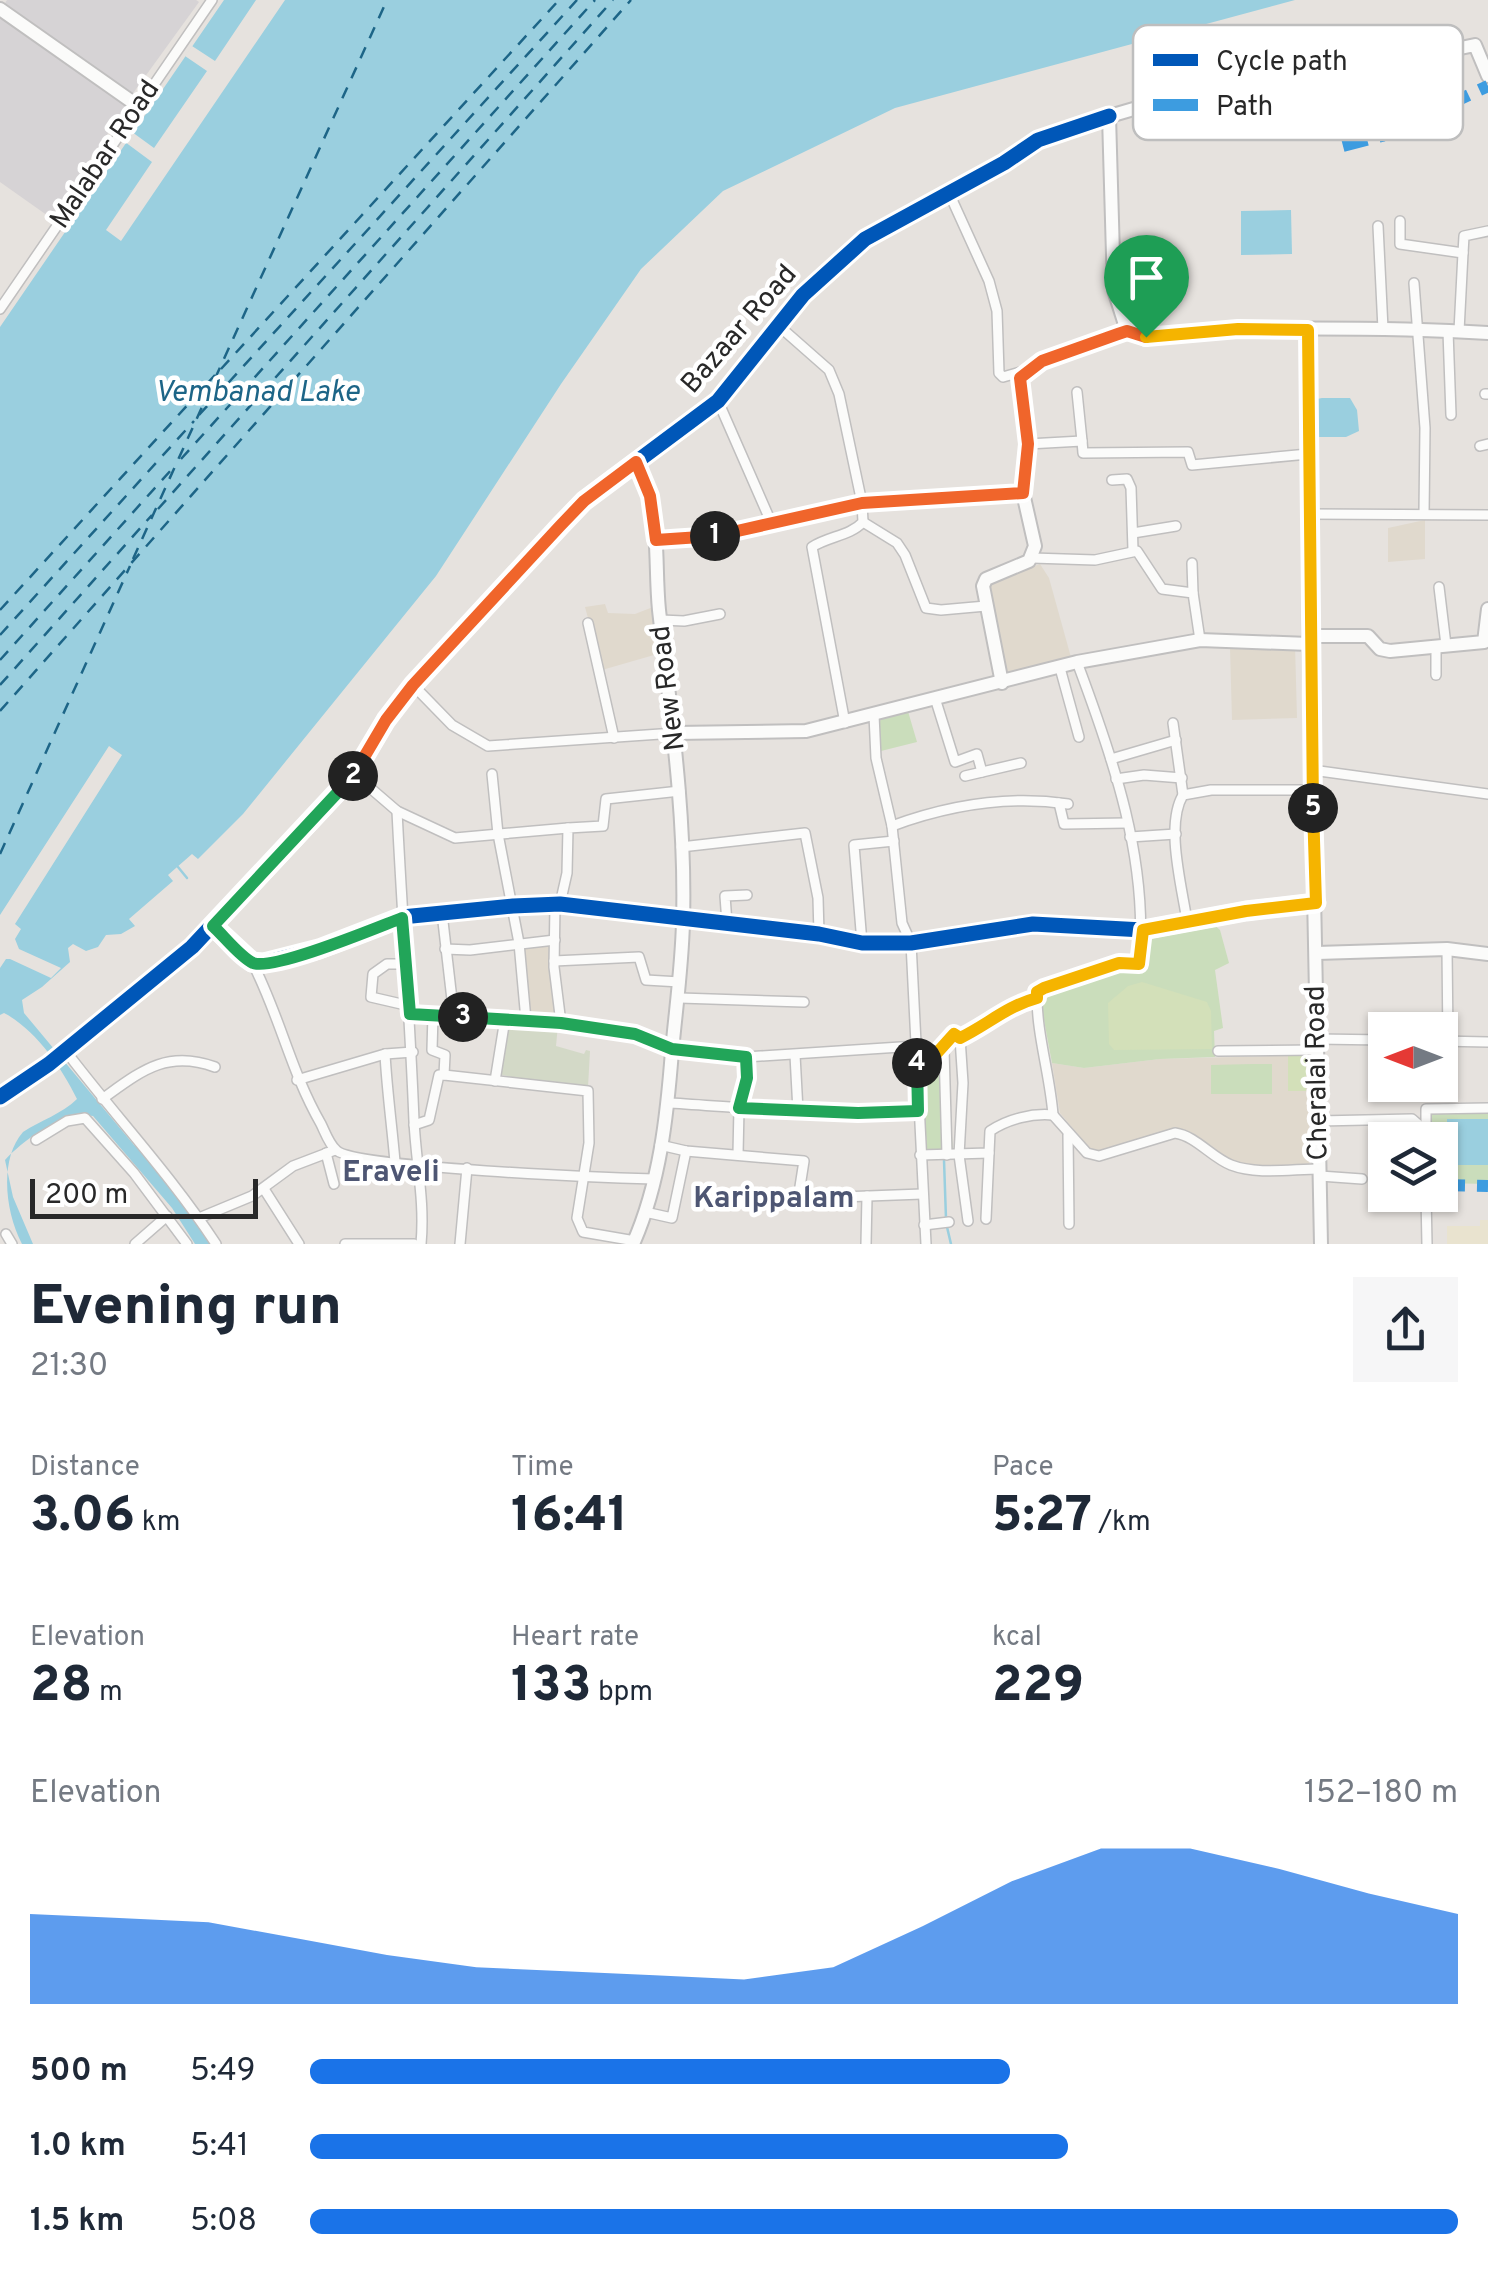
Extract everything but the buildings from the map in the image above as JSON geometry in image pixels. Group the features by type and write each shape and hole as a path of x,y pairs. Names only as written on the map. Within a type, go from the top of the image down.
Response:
{"street":[{"name":"Malabar Road","path":"0,309 212,0"},
{"path":"0,9 138,106"},
{"name":"Bazaar Road","path":"1463,47 1475,44 1488,76"},
{"name":"Bazaar Road","path":"0,1097 49,1064 213,926 354,774 386,720 413,685 560,526 584,501 718,400 820,276 865,239 1038,140 1133,109"},
{"path":"1109,116 1114,290 1127,331"},
{"path":"949,193 989,281 998,312 999,374 1003,377 1127,331 1146,337 1238,329 1488,333"},
{"path":"1400,221 1400,244 1463,253"},
{"path":"1378,226 1383,329"},
{"path":"1451,415 1454,331 1464,236 1488,231"},
{"path":"1414,283 1425,428 1424,514"},
{"path":"779,326 829,370 839,394 862,503 863,522 855,531 812,546 844,723"},
{"name":"Cheralai Road","path":"1308,330 1309,640 1321,1244"},
{"path":"1027,370 1019,386 1028,444 1023,493 1035,546 1032,558"},
{"path":"1077,392 1084,453 1188,452 1192,465 1308,454"},
{"path":"718,400 771,522"},
{"path":"1028,444 1082,441"},
{"name":"New Road","path":"634,1243 646,1212 670,1103 683,917 676,733 650,496 636,462"},
{"path":"1112,480 1127,479 1131,488 1133,550"},
{"path":"656,540 706,538 862,503 1023,493"},
{"path":"1308,514 1488,515"},
{"path":"863,522 896,543 905,555 926,608 986,606"},
{"path":"1133,533 1176,526"},
{"path":"1002,683 986,606 986,579 1032,558 1095,560 1133,550 1140,554 1165,591 1193,593"},
{"path":"1192,563 1200,640"},
{"path":"1436,674 1441,646 1439,587"},
{"path":"413,685 452,726 488,746 676,733 806,730 1077,662 1200,640 1368,636 1380,649 1390,650 1486,646 1488,608"},
{"path":"661,620 684,621 720,614"},
{"path":"588,623 614,738"},
{"path":"1077,662 1111,759 1127,823 1143,930 1139,964 1119,963 1037,992 1054,1115 1087,1153 1099,1156 1175,1133 1184,1134 1219,1159 1238,1167 1362,1179"},
{"path":"1060,668 1079,737"},
{"path":"935,698 956,762 978,754 982,772"},
{"path":"874,715 876,758 892,826 902,924 910,943 926,1244"},
{"path":"1173,723 1183,795 1175,814 1176,834 1188,921"},
{"path":"1111,759 1176,740"},
{"path":"965,776 1021,763"},
{"path":"1312,770 1488,794"},
{"path":"354,774 397,811 455,838 603,826 606,800 680,790"},
{"path":"492,774 526,1020"},
{"path":"1116,780 1144,775 1182,778"},
{"path":"1183,795 1210,790 1312,790"},
{"path":"892,826 946,808 1043,800 1063,804 1064,824 1127,823"},
{"path":"345,1244 418,1244 424,1208 414,1125 397,811"},
{"path":"561,1023 554,962 557,904 567,873 568,828"},
{"path":"680,847 806,833 818,898 818,934"},
{"path":"1130,837 1176,834"},
{"path":"862,943 854,844 894,841"},
{"path":"727,923 725,896 747,895"},
{"path":"252,962 264,964 319,949 402,918 513,906 557,904 818,934 862,943 910,943 1033,924 1143,930 1316,903"},
{"path":"442,912 454,1016"},
{"path":"213,926 252,962 275,1010 297,1080 330,1151 334,1184"},
{"path":"445,949 470,950 555,940"},
{"path":"1445,1012 1447,948"},
{"path":"1317,953 1447,948 1488,954"},
{"path":"554,962 639,957 646,980 680,982"},
{"path":"407,964 388,964 373,974 371,998 433,1014 561,1023 635,1034 672,1049 746,1057 944,1048"},
{"path":"680,998 804,1002"},
{"path":"960,1038 1017,1003 1037,998"},
{"path":"433,1014 432,1050 445,1054 444,1075"},
{"path":"495,1080 505,1019"},
{"path":"947,1155 944,1048 954,1034 960,1038"},
{"path":"960,1038 963,1083 959,1155 968,1221"},
{"path":"1218,1051 1368,1041"},
{"path":"1458,1041 1488,1042"},
{"path":"63,1052 183,1193 216,1244"},
{"path":"297,1080 385,1054 413,1052"},
{"path":"385,1054 395,1162"},
{"path":"795,1055 798,1111"},
{"path":"738,1154 746,1057"},
{"path":"102,1099 149,1066 162,1062 186,1060 215,1067"},
{"path":"414,1125 429,1120 439,1075 588,1091 589,1143 577,1218 583,1232 634,1243"},
{"path":"670,1103 881,1114 918,1111"},
{"path":"1426,1122 1426,1109 1488,1108"},
{"path":"986,1220 990,1131 1039,1113 1054,1115"},
{"path":"36,1140 79,1117 92,1123 187,1244"},
{"path":"1319,1121 1415,1122"},
{"path":"1068,1135 1068,1224"},
{"path":"660,1145 804,1161 799,1193 815,1198 922,1194"},
{"path":"646,1212 672,1218 686,1150"},
{"path":"199,1218 264,1188 293,1166 330,1151 346,1158 420,1166 654,1179"},
{"path":"920,1155 989,1154"},
{"path":"460,1244 468,1168"},
{"path":"264,1188 298,1244"},
{"path":"866,1196 866,1244"},
{"path":"1426,1212 1427,1244"},
{"path":"135,1244 167,1216"},
{"path":"924,1225 947,1223"},
{"path":"6,1234 12,1244"}],"shaded area":[{"path":"199,2 131,96 5,3"},
{"path":"0,18 127,105 51,218 0,182"},
{"path":"1425,520 1425,559 1388,562 1388,528"},
{"path":"1040,564 1049,578 1072,661 1006,679 988,583"},
{"path":"605,604 608,613 635,614 653,607 661,653 602,670 585,607"},
{"path":"1295,645 1297,718 1232,720 1230,647"},
{"path":"552,941 556,1019 528,1019 521,944"},
{"path":"1309,1055 1309,1168 1238,1166 1188,1134 1099,1153 1091,1150 1060,1113 1052,1063 1084,1068 1160,1059"}],"green space":[{"path":"907,708 917,742 881,751 879,722"},
{"path":"1213,924 1220,930 1229,963 1215,970 1223,1028 1214,1031 1215,1057 1084,1068 1052,1063 1042,1009 1046,992 1102,971 1143,962 1145,940"},
{"path":"1142,982 1207,1002 1211,1011 1212,1049 1114,1050 1109,1044 1108,1003 1128,986"},
{"path":"507,1021 558,1025 556,1046 584,1054 590,1051 588,1087 544,1084 498,1074"},
{"path":"1288,1056 1306,1056 1306,1091 1288,1091"},
{"path":"946,1057 953,1150 927,1151 922,1058"},
{"path":"1272,1064 1272,1094 1211,1094 1211,1065"},
{"path":"1429,1113 1488,1114 1488,1119 1429,1122"},
{"path":"1458,1164 1488,1165 1488,1184 1458,1183"}],"sand":[{"path":"1480,1220 1488,1220 1488,1244 1447,1244 1447,1226 1480,1226"}],"water":[{"name":"Vembanad Lake","path":"224,0 1295,0 1202,25 1133,25 1133,44 895,108 723,191 641,269 436,576 243,814 198,859 192,854 168,875 173,881 129,919 135,926 121,934 106,935 98,947 86,951 73,944 68,948 70,962 22,1000 24,1013 134,1145 156,1161 212,1244 195,1244 172,1208 93,1116 58,1122 11,1154 23,1132 77,1099 37,1039 15,1020 4,1013 0,1015 0,327"},
{"path":"1291,210 1292,254 1241,255 1241,211"},
{"path":"1350,398 1357,410 1359,431 1346,437 1312,437 1312,400"},
{"path":"1488,1119 1488,1165 1458,1165 1458,1122 1447,1122"},
{"path":"8,1172 13,1197 33,1244 22,1244 16,1230 8,1200"}],"pier":[{"path":"256,0 285,0 121,241 106,230 152,162 125,142 132,132 154,148 207,71 185,56 192,46 215,61"},
{"path":"109,746 122,755 15,924 21,929 15,939 19,949 61,968 51,978 10,959 0,968 0,915"}],"waterway":[{"path":"178,867 187,878"},
{"path":"944,1160 946,1219"},
{"path":"947,1227 951,1244"}],"ferry route":[{"path":"133,559 387,0"},
{"path":"221,369 559,0"},
{"path":"199,415 577,0"},
{"path":"181,459 595,0"},
{"path":"158,509 613,0"},
{"path":"0,711 631,0"},
{"path":"0,610 215,375"},
{"path":"0,635 194,421"},
{"path":"0,660 172,469"},
{"path":"0,685 152,515"},
{"path":"0,854 130,566"}],"marked path":[{"path":"1463,98 1488,86"},
{"path":"1343,146 1366,140"},
{"path":"1458,1185 1488,1186"}],"cycle path":[{"path":"0,1097 49,1064 192,947 354,774 386,720 413,685 560,526 584,501 718,401 803,295 865,239 1004,163 1038,140 1109,116"},
{"path":"213,926 252,962 264,963 319,949 402,917 513,906 560,904 819,934 862,943 911,943 1033,924 1143,930 1316,903"}],"district":[{"name":"Eraveli","path":"391,1173"},
{"name":"Karippalam","path":"774,1199"}],"route":[{"path":"1238,329 1308,330 1309,644 1316,903 1143,930 1139,964 1119,963 1058,982 1037,992 1037,998 1017,1003 1000,1016 986,1020 977,1030 960,1038 954,1034 936,1054 917,1058 918,1111 881,1114 739,1108 747,1078 746,1057 672,1049 635,1034 561,1023 410,1014 402,918 319,949 264,964 252,962 213,926 354,774 386,720 413,685 584,501 636,462 650,496 656,540 706,538 862,503 1023,493 1028,444 1020,378 1042,361 1127,331 1146,337 1238,329"}]}
